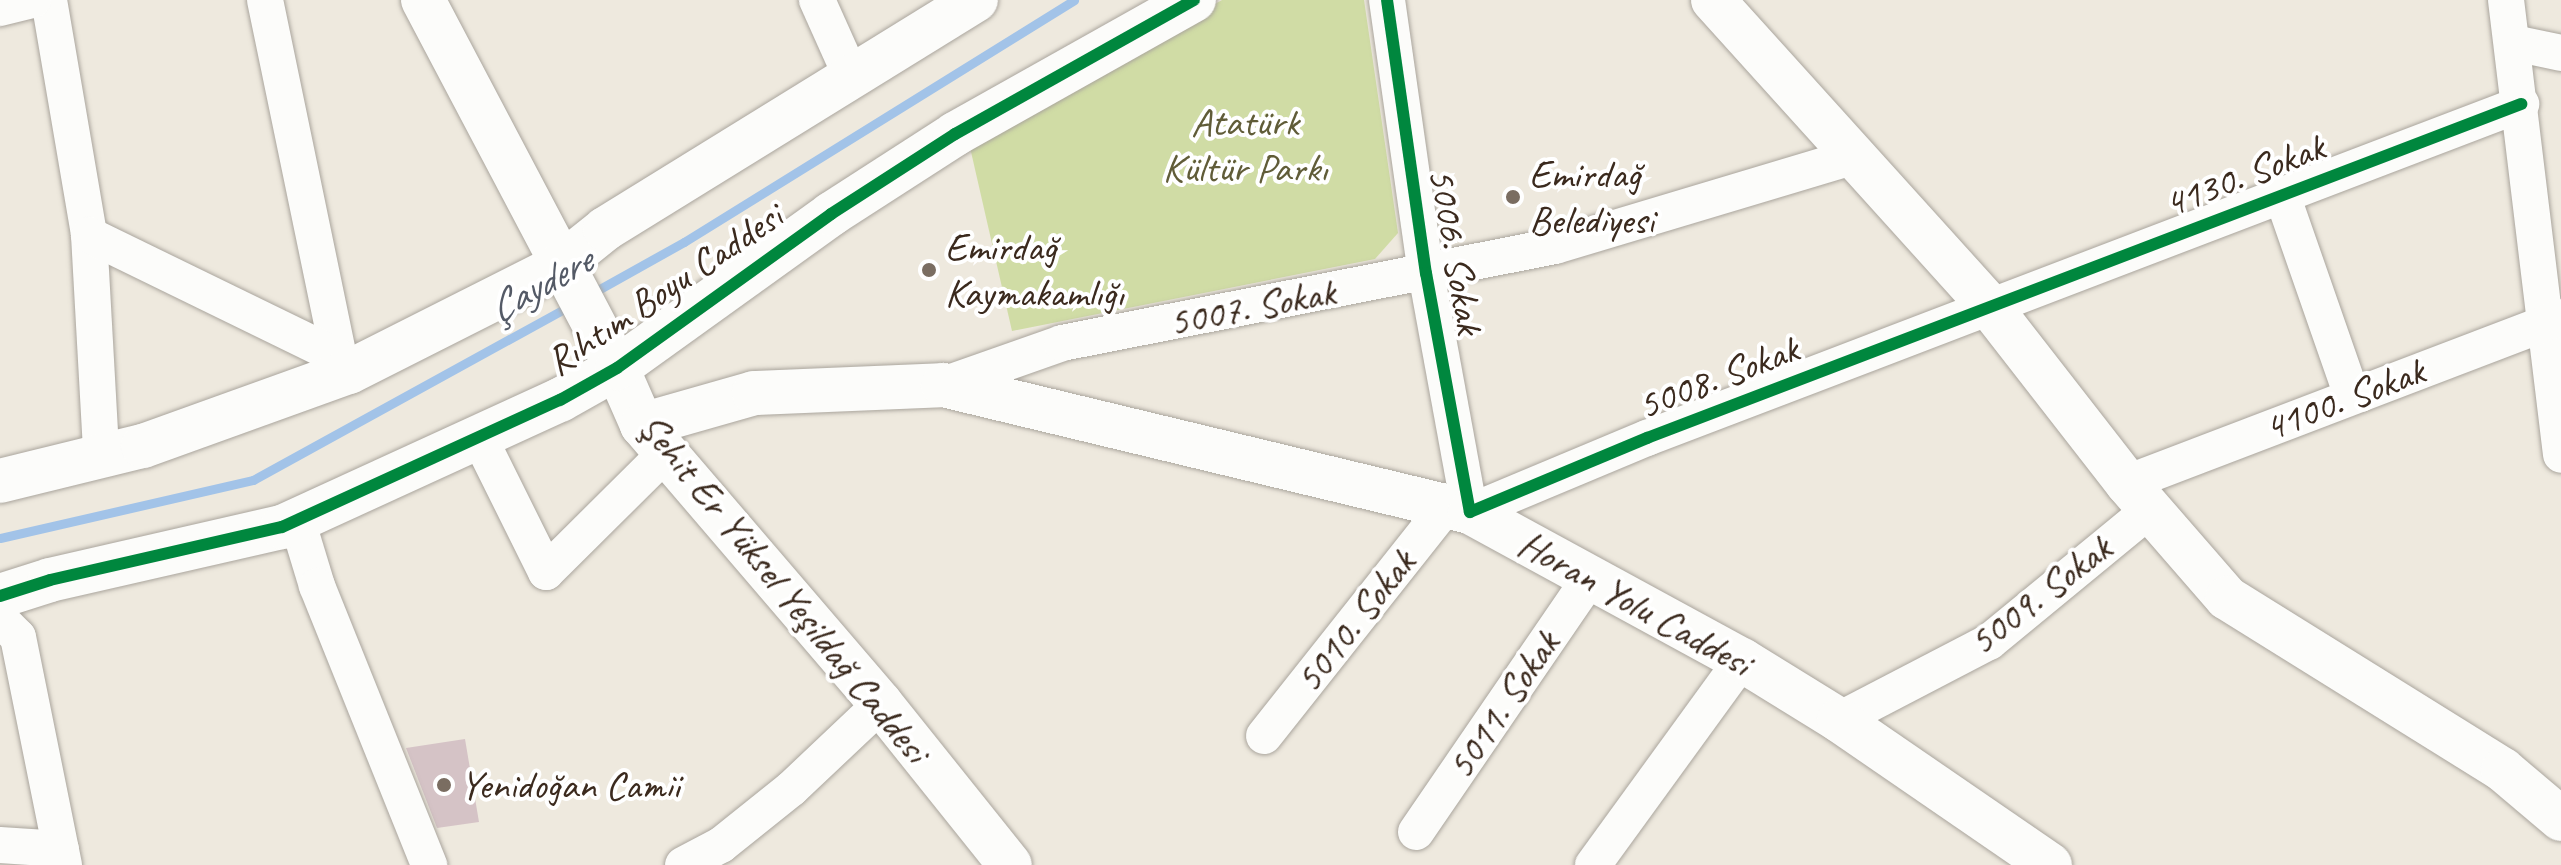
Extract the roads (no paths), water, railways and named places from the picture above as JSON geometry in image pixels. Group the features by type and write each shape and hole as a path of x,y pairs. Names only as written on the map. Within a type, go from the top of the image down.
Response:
{"street":[{"path":"0,8 33,0"},
{"path":"49,0 89,235 101,453"},
{"path":"265,0 344,364"},
{"name":"Şehit Er Yüksel Yeşildağ Caddesi","path":"423,0 559,266 654,440 881,704 1010,865"},
{"path":"817,0 851,76"},
{"name":"Rıhtım Boyu Caddesi","path":"0,481 101,453 143,446 344,364 559,266 605,229 976,0"},
{"name":"Rıhtım Boyu Caddesi","path":"0,596 297,520 560,400 617,368 831,214 955,134 1194,0"},
{"name":"5006. Sokak","path":"1387,0 1458,509"},
{"path":"1713,0 1858,155 1990,307 2139,496 2227,598 2503,770 2561,819"},
{"path":"2506,0 2554,318 2561,455"},
{"path":"2514,43 2561,53"},
{"name":"4130. Sokak","path":"1990,307 2521,104"},
{"name":"5007. Sokak","path":"654,440 754,393 943,385 1062,343 1555,246 1858,155"},
{"path":"2282,195 2352,396"},
{"path":"89,235 344,364"},
{"name":"5008. Sokak","path":"1458,509 1990,307"},
{"name":"4100. Sokak","path":"2139,496 2352,396 2554,318"},
{"name":"Horan Yolu Caddesi","path":"943,385 1458,509 1742,660 1839,720 2050,865"},
{"path":"478,435 546,572 654,440"},
{"name":"5009. Sokak","path":"1839,720 1989,642 2139,496"},
{"name":"5010. Sokak","path":"1264,736 1458,509"},
{"path":"297,520 317,586 429,865"},
{"name":"5011. Sokak","path":"1416,832 1590,578"},
{"path":"0,619 18,637 62,857 0,845"},
{"path":"1593,865 1742,660"},
{"path":"683,865 721,845 791,789 881,704"}],"waterway":[{"name":"Çaydere","path":"589,295 684,242 1074,0"},
{"name":"Çaydere","path":"0,538 253,480 569,306"}],"place":[{"name":"Emirdağ Belediyesi","path":"1513,197"},
{"name":"Emirdağ Kaymakamlığı","path":"929,270"},
{"name":"Yenidoğan Camii","path":"444,785"}],"park label":[{"name":"Atatürk Kültür Parkı","path":"1245,145"}]}
